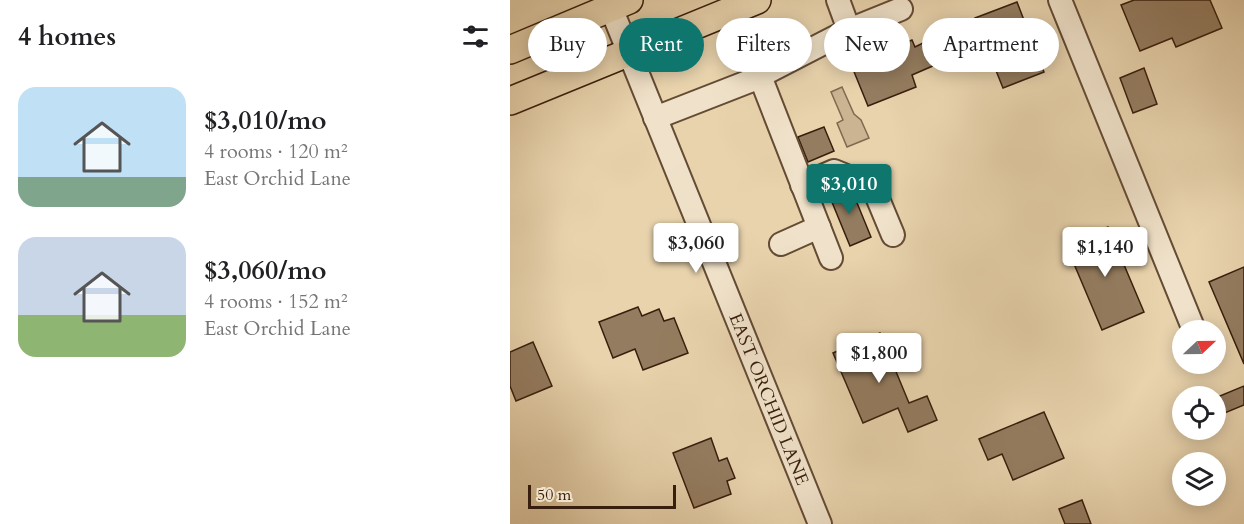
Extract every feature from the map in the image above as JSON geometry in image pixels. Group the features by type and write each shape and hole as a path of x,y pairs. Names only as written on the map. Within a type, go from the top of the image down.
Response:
{"main road":[{"path":"704,21 757,0"},
{"path":"510,50 620,4"},
{"path":"510,101 619,56"}],"street":[{"path":"838,0 845,18"},
{"path":"1060,0 1190,320"},
{"path":"879,18 901,9"},
{"path":"655,118 760,76 824,43"},
{"name":"EAST ORCHID LANE","path":"636,72 820,524"},
{"path":"760,76 831,258"},
{"path":"802,184 834,171 873,188 893,235"},
{"path":"780,244 819,227"}],"shaded area":[{"path":"842,87 854,114 861,120 869,138 847,147 837,123 843,120 831,92"}],"building":[{"path":"1134,0 1210,0 1222,28 1176,47 1172,38 1140,51 1121,5"},
{"path":"1017,2 1023,18 975,18"},
{"path":"912,40 915,47 922,44 922,71 912,75 916,87 868,106 854,72 910,72 910,41"},
{"path":"1144,68 1157,104 1133,113 1120,78"},
{"path":"997,72 1044,72 1003,88"},
{"path":"824,127 834,151 808,162 798,137"},
{"path":"837,187 853,193 871,237 850,246 827,190"},
{"path":"1108,227 1144,312 1102,330 1066,245"},
{"path":"1244,267 1244,364 1226,320 1209,282"},
{"path":"638,307 642,316 659,309 664,321 674,318 688,353 643,370 635,349 613,358 599,322"},
{"path":"880,333 909,403 927,396 937,420 908,432 898,408 863,423 833,353"},
{"path":"533,342 552,386 516,401 510,386 510,352"},
{"path":"1244,386 1244,405 1226,412 1226,393"},
{"path":"1044,412 1064,458 1013,480 1002,454 988,460 979,439"},
{"path":"711,438 719,461 727,458 735,478 727,481 731,494 694,508 673,453"},
{"path":"1082,500 1091,524 1065,524 1059,509"}]}
